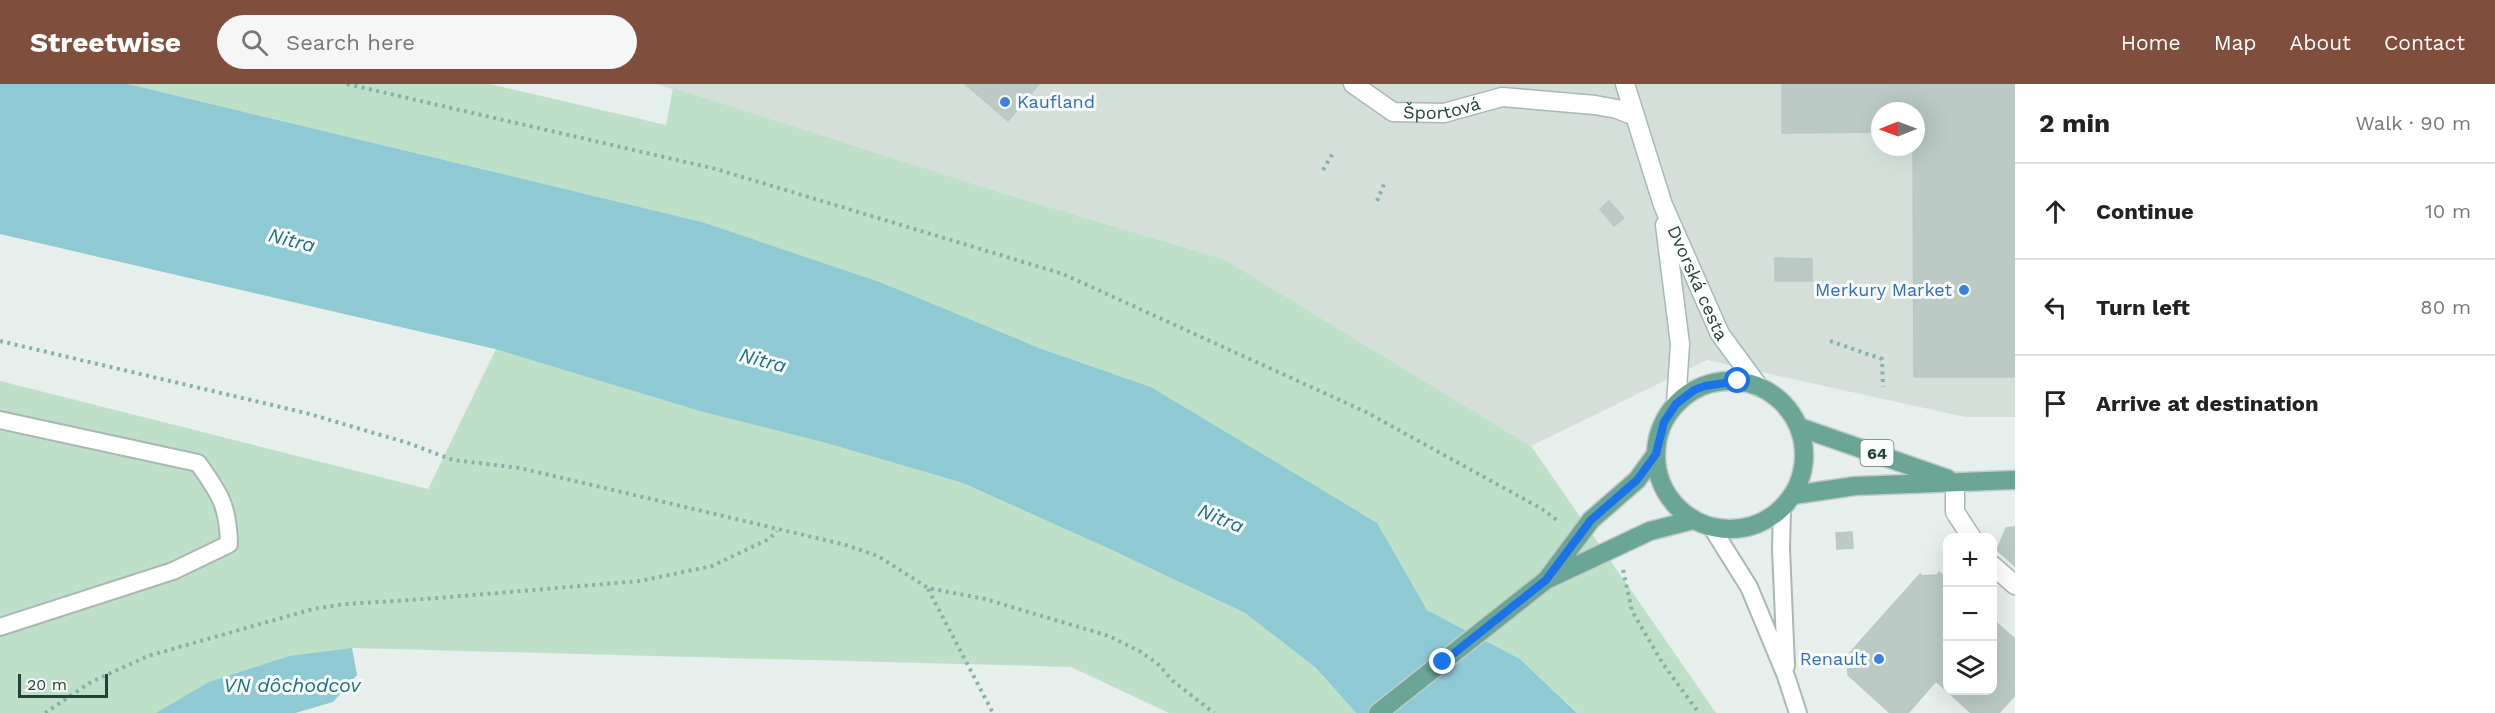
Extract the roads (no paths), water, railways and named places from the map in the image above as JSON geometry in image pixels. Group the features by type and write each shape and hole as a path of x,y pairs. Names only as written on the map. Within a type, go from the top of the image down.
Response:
{"main road":[{"name":"64","path":"1546,580 1591,520 1637,480 1656,454 1664,422 1676,404 1694,390 1715,383 1738,381 1769,392 1787,407 1799,427 1803,440 1803,468 1787,502 1767,520 1749,527 1730,530 1712,528 1693,520 1673,503 1660,480 1656,454"},
{"name":"64","path":"1799,427 1955,482"},
{"name":"64","path":"1787,502 1855,486 2015,480"},
{"name":"64","path":"1378,713 1546,580 1650,531 1693,520"}],"street":[{"name":"Športová","path":"1353,84 1393,112 1444,113 1502,97 1595,105 1617,109 1635,116"},
{"name":"Športová","path":"1502,97 1516,84"},
{"name":"Dvorská cesta","path":"1625,84 1663,205 1720,334 1759,387"},
{"name":"Dvorská cesta","path":"1663,205 1680,344 1676,404"},
{"path":"1955,482 1955,512 1969,533"},
{"path":"1997,569 2015,585"}],"lane":[{"path":"0,420 198,463 221,496 228,520 229,544 173,571 0,627"},
{"path":"1786,676 1781,549 1787,502"},
{"path":"1712,528 1749,587 1786,676 1798,713"}],"water":[{"name":"Nitra","path":"0,84 128,84 702,222 882,283 1039,348 1151,387 1377,523 1427,610 1520,659 1577,713 1356,713 1316,668 1245,613 963,483 826,443 703,412 495,349 0,234"},
{"name":"VN dôchodcov","path":"352,648 357,675 333,702 295,713 156,713 209,682 289,656"}],"place":[{"name":"Kaufland","path":"1005,102"},
{"name":"Merkury Market","path":"1964,290"},
{"name":"Renault","path":"1879,659"}]}
